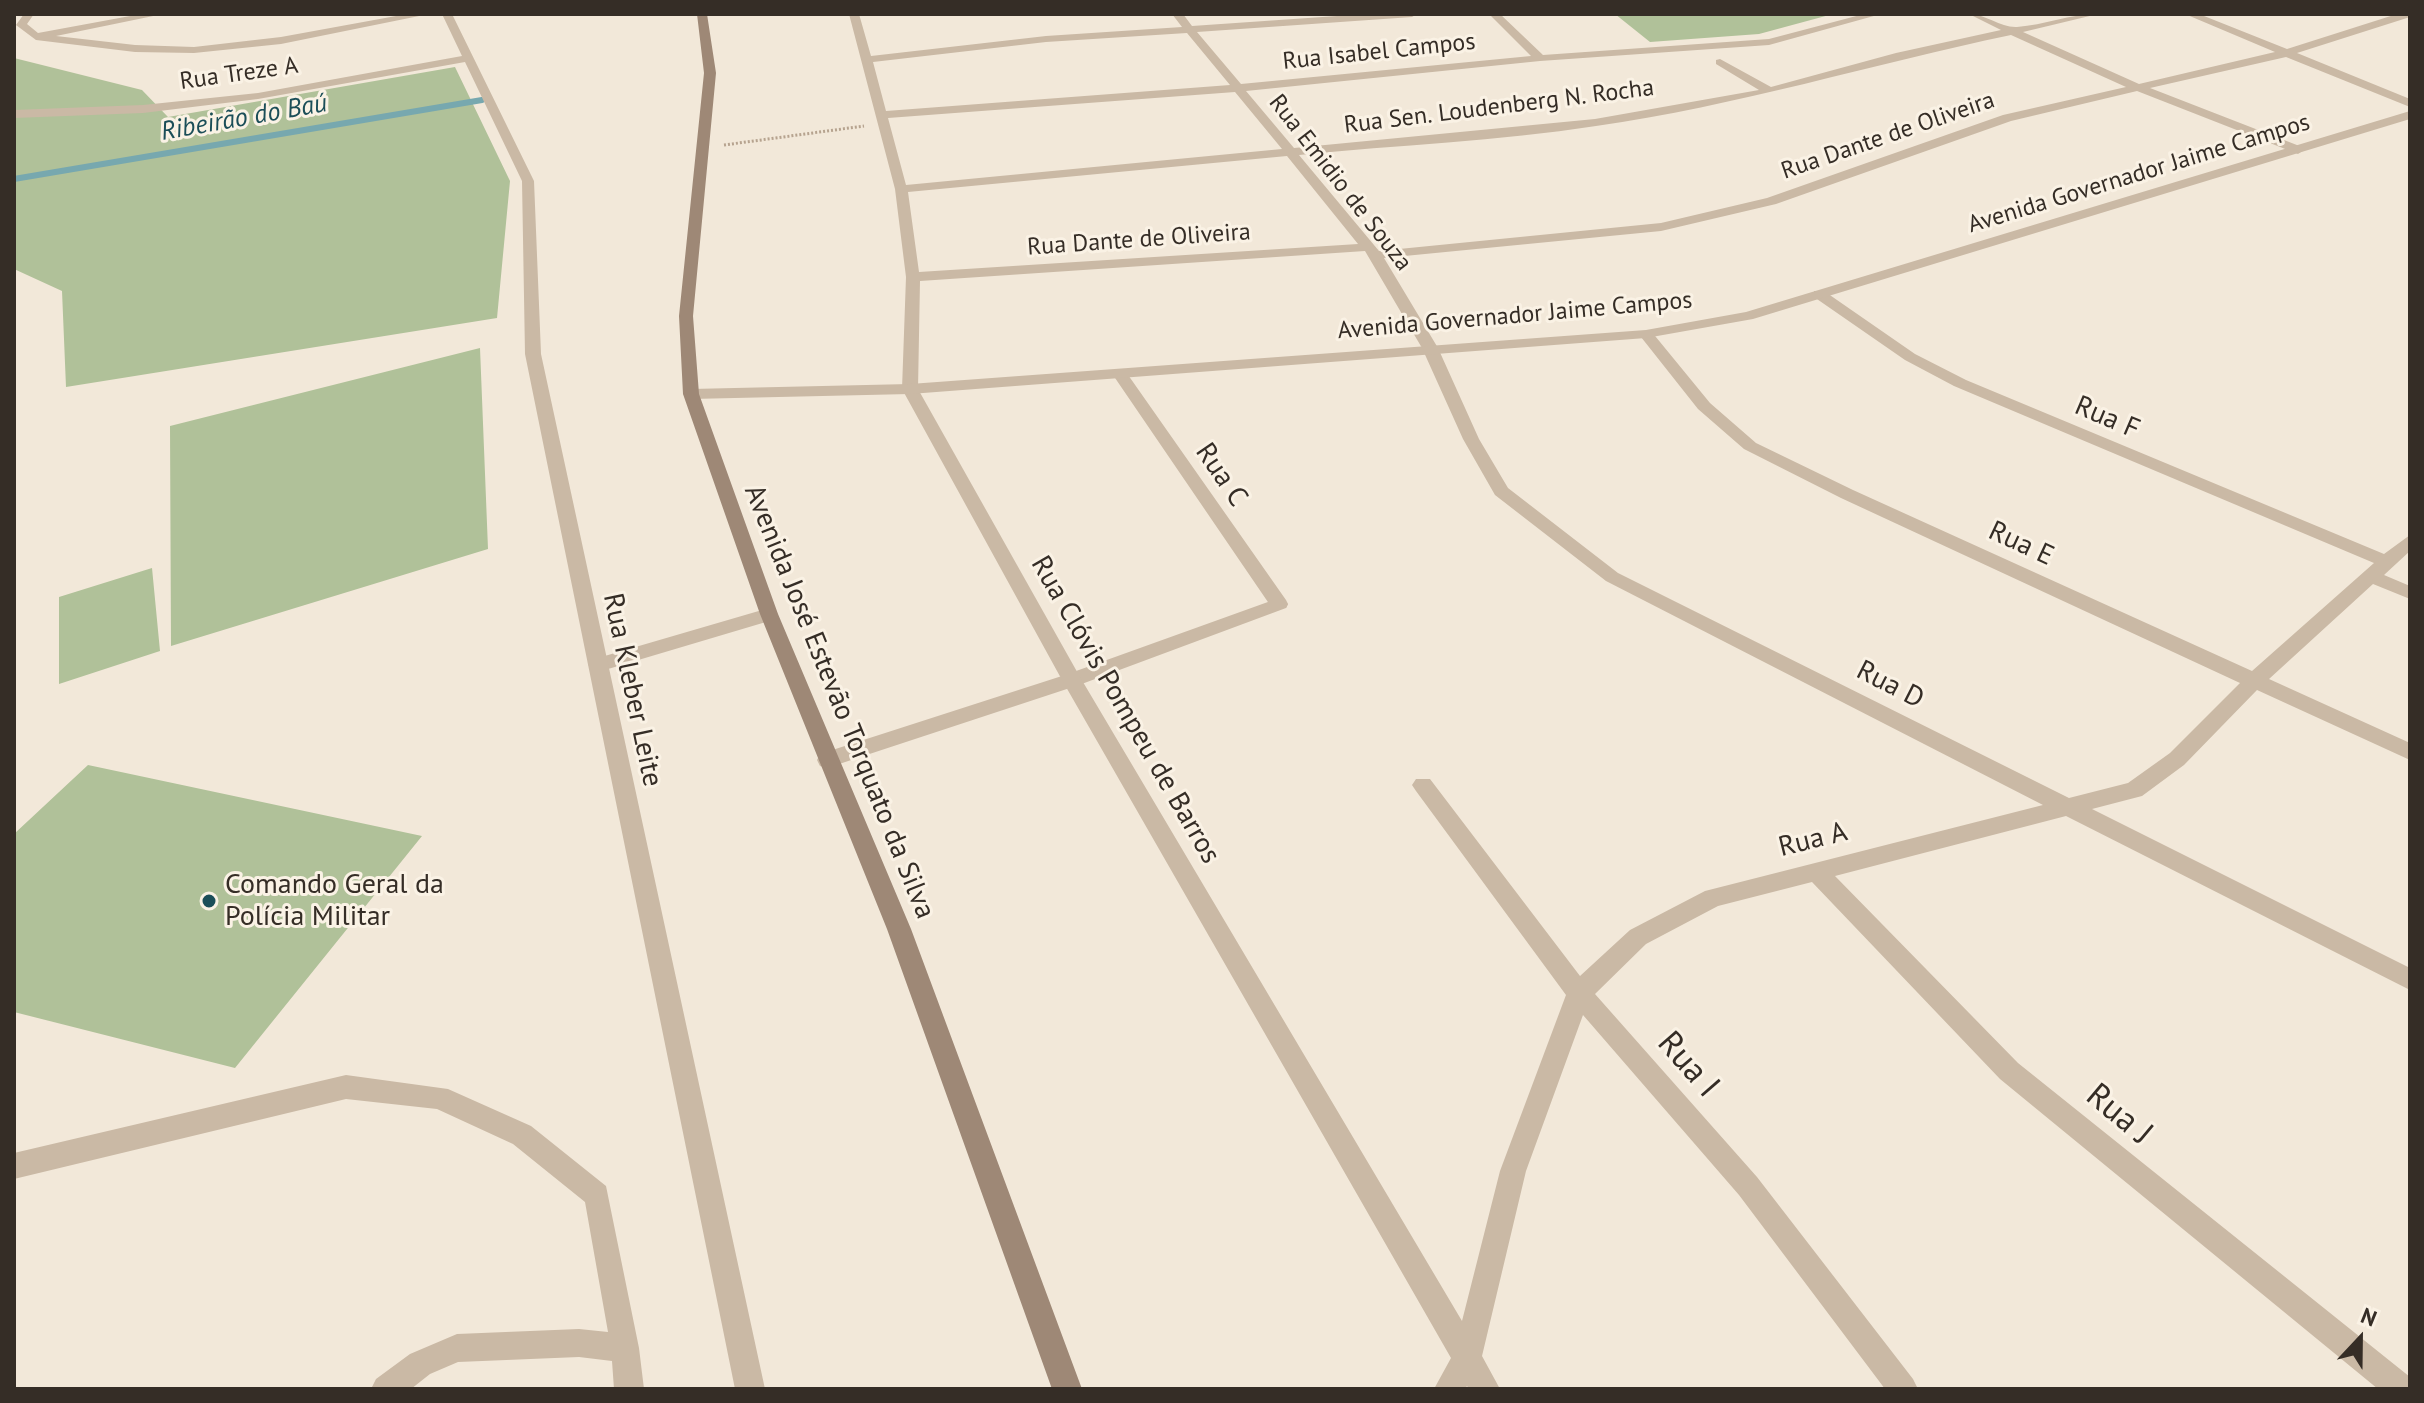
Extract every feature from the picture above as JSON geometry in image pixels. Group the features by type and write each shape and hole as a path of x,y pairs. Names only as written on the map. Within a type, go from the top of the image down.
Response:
{"main road":[{"name":"Avenida José Estevão Torquato da Silva","path":"702,14 710,73 686,316 691,394 769,614 899,929 1067,1389"}],"street":[{"path":"29,14 21,25 36,37 91,44 194,50 238,46 424,14"},
{"path":"36,37 158,14"},
{"name":"Rua Kleber Leite","path":"447,14 528,181 533,354 750,1389"},
{"path":"854,14 901,189 913,277 910,389"},
{"name":"Rua Emidio de Souza","path":"1177,14 1371,251 1430,348"},
{"path":"865,60 1046,39 1412,14"},
{"path":"1494,14 1540,58"},
{"name":"Rua Isabel Campos","path":"884,119 1540,58 1769,42 1876,14"},
{"path":"1974,14 2134,86 2298,150"},
{"name":"Rua Sen. Loudenberg N. Rocha","path":"901,189 1595,123 1770,91 1896,56 2093,14"},
{"path":"2190,14 2410,103"},
{"name":"Rua Dante de Oliveira","path":"913,277 1371,251 1661,227 1771,201 2007,118 2134,86 2287,53 2408,14"},
{"name":"Rua Treze A","path":"14,114 143,109 258,96 469,58"},
{"path":"1720,62 1770,91"},
{"name":"Avenida Governador Jaime Campos","path":"691,394 910,389 1646,334 1748,316 2410,115"},
{"name":"Rua F","path":"1819,294 1910,357 1960,383 2381,570"},
{"name":"Rua E","path":"1646,334 1704,406 1750,446 1847,494 2410,752"},
{"name":"Rua D","path":"1430,348 1471,439 1501,491 1612,577 2410,980"},
{"name":"Rua C","path":"1072,680 1279,604 1121,375"},
{"name":"Rua Clóvis Pompeu de Barros","path":"910,389 1072,680 1485,1389"},
{"name":"Rua A","path":"1449,1389 1467,1357 1513,1171 1579,993 1638,937 1713,898 2134,790 2177,759 2253,682 2410,541"},
{"path":"2381,570 2410,593"},
{"path":"598,665 769,614"},
{"path":"827,760 1072,680"},
{"name":"Rua I","path":"1423,785 1579,993 1748,1186 1903,1389"},
{"name":"Rua J","path":"1815,870 2009,1071 2401,1389"},
{"path":"14,1166 346,1087 439,1097 522,1135 597,1195 625,1348 629,1389"},
{"path":"386,1389 420,1364 457,1348 579,1343 625,1348"}],"path":[{"path":"703,148 884,119"}],"green space":[{"path":"1615,14 1833,14 1759,34 1650,42"},
{"path":"14,58 142,90 168,117 455,67 510,181 497,318 66,387 62,291 14,269"},
{"path":"480,348 488,549 171,646 170,426"},
{"path":"152,568 160,651 59,684 59,597"},
{"path":"88,765 422,836 235,1068 14,1012 14,834"}],"waterway":[{"name":"Ribeirão do Baú","path":"14,179 482,100"}],"place":[{"name":"Comando Geral da Polícia Militar","path":"209,901"}]}
